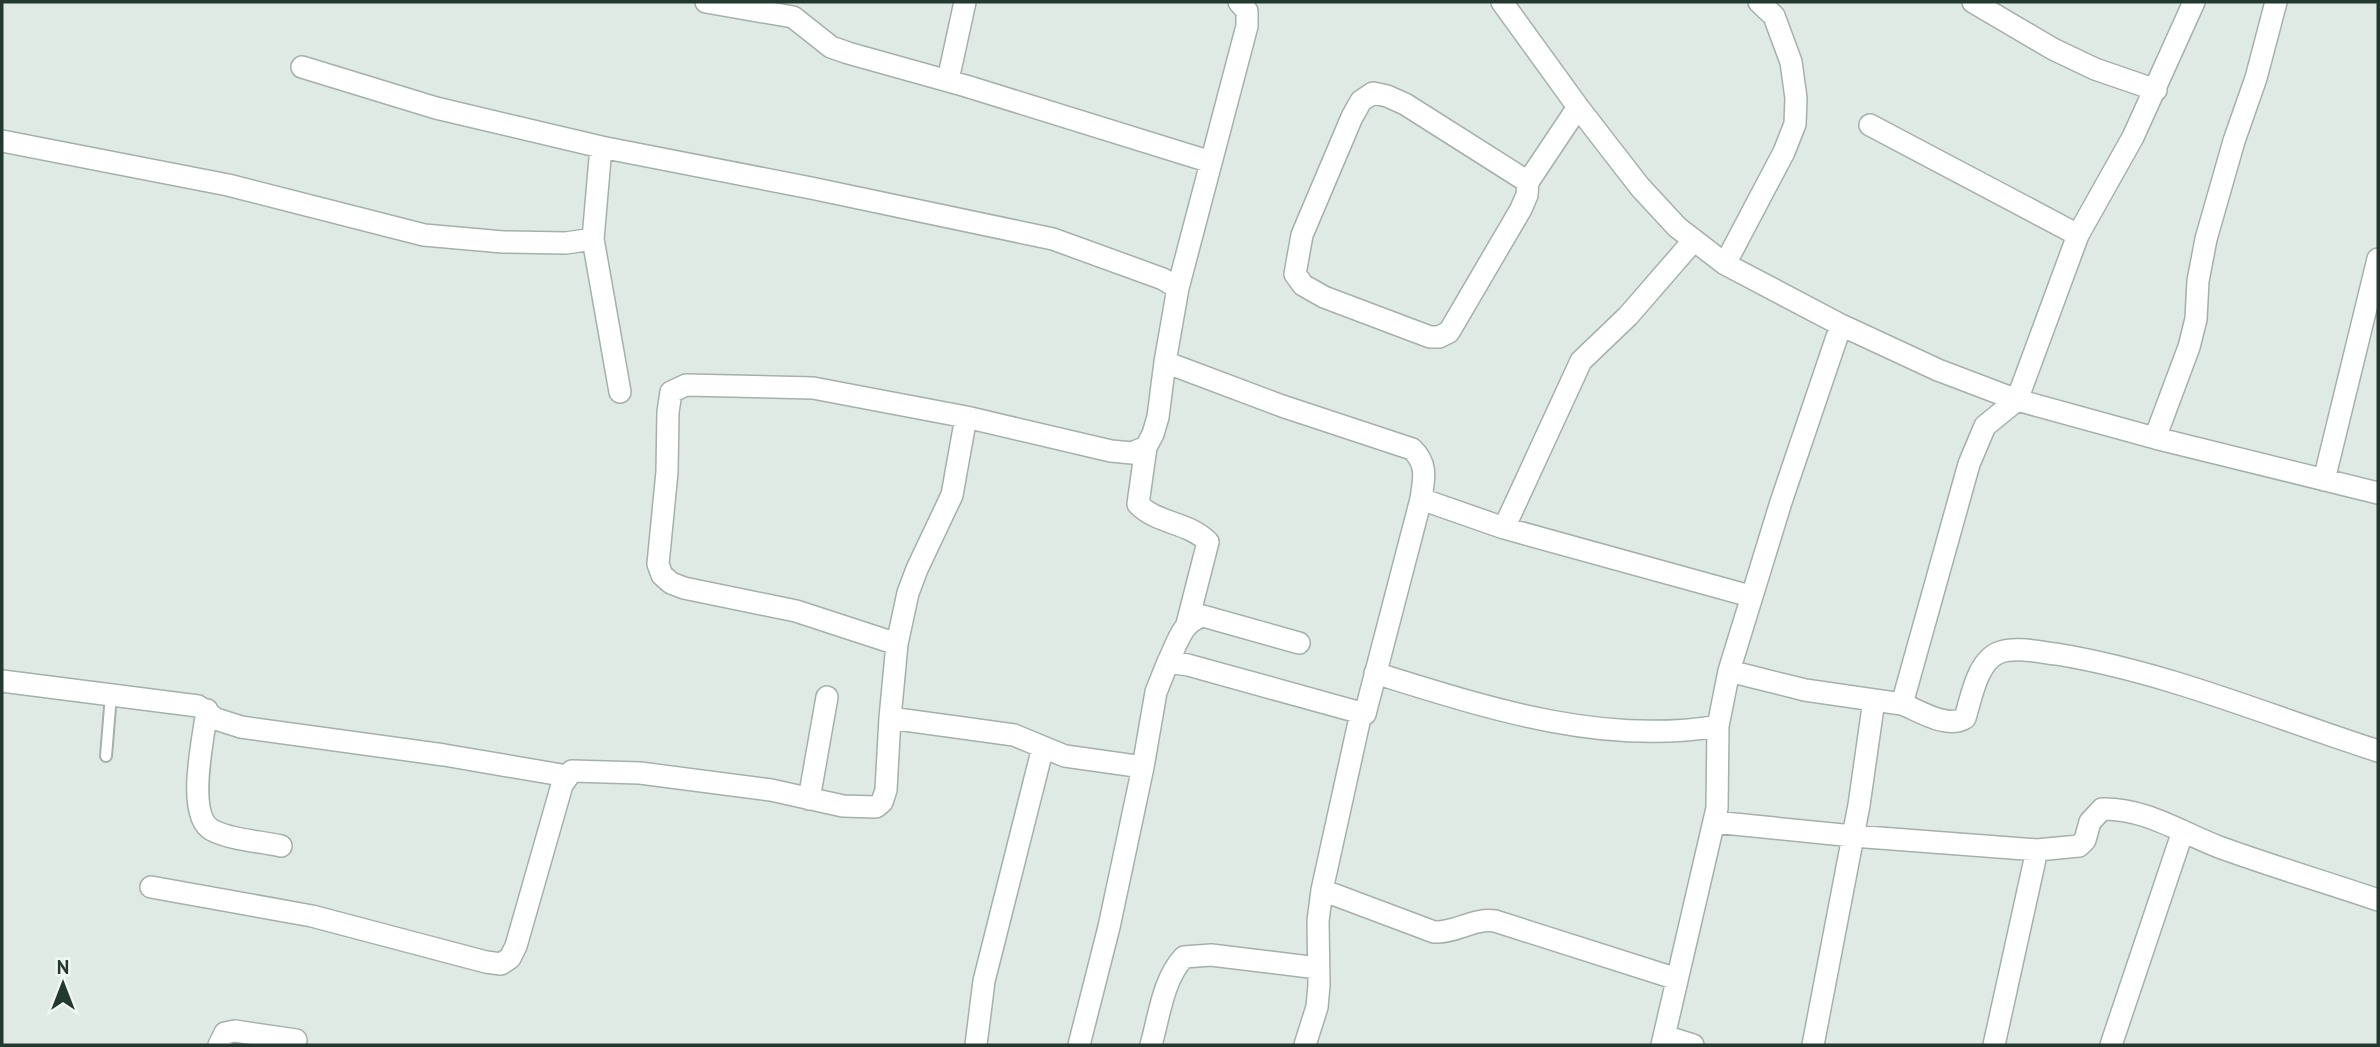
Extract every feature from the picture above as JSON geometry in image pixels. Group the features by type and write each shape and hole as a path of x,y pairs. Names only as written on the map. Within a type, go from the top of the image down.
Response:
{"street":[{"path":"706,2 776,7 831,47 948,80 1211,162"},
{"path":"948,80 965,2"},
{"path":"1079,1045 1109,927 1156,692 1187,624 1208,542 1200,533 1147,513 1138,504 1146,447 1158,417 1164,362 1178,288 1247,26 1247,11 1238,2"},
{"path":"1503,2 1578,107 1640,187 1677,227 1726,264 1841,325 1938,370 2017,400 2155,438 2378,493"},
{"path":"1973,2 2053,50 2095,69 2156,90"},
{"path":"1902,704 1969,464 1985,426 2017,400 2078,235 2133,137 2194,2"},
{"path":"2155,438 2189,347 2196,319 2206,240 2234,141 2256,78 2276,2"},
{"path":"1726,264 1784,152 1795,124 1796,98 1791,62 1772,7"},
{"path":"302,67 436,108 601,147 1053,239 1163,279 1178,288"},
{"path":"1528,182 1405,104 1373,93 1361,101 1352,117 1302,235 1295,274 1303,285 1324,297 1430,337 1439,337 1449,332 1521,209 1527,195 1528,182 1578,107"},
{"path":"1870,125 2078,235"},
{"path":"2,163 4,142 228,185 424,235 516,242 566,243 593,239"},
{"path":"601,147 593,239 620,392"},
{"path":"1504,528 1581,361 1628,316 1694,240"},
{"path":"2324,480 2378,259"},
{"path":"1693,1045 1663,1041 1717,808 1718,726 1729,671 1750,596 1841,325"},
{"path":"1164,362 1282,406 1412,449 1421,457 1424,472 1421,499 1365,713 1188,665 1168,662"},
{"path":"897,644 796,611 684,587 671,583 662,575 659,545 667,472 671,392 686,385 813,388 966,417 1111,451 1132,453 1146,447"},
{"path":"151,887 312,916 501,964 510,958 516,947 562,785 572,771 640,773 771,790 843,806 876,807 882,802 886,790 897,644 908,593 952,495 966,417"},
{"path":"1421,499 1504,528 1750,596"},
{"path":"1187,624 1193,618 1203,617 1299,643"},
{"path":"1729,671 1805,690 1902,704 1948,722 1958,722 1965,718 1979,674 1997,653 2037,651 2152,676 2378,751"},
{"path":"1375,673 1524,717 1638,732 1693,731 1718,726"},
{"path":"2,681 198,706 216,719 241,727 444,755 567,776"},
{"path":"809,799 827,697"},
{"path":"1813,1045 1853,836 1874,700"},
{"path":"207,710 198,794 201,820 209,829 223,834 281,846"},
{"path":"1305,1045 1317,1007 1318,921 1322,890 1361,713"},
{"path":"890,718 1014,735 1065,756 1143,767"},
{"path":"976,1045 984,981 1043,747"},
{"path":"1714,821 1853,836 2037,850 2079,846 2085,839 2090,821 2102,809 2120,809 2140,813 2218,846 2378,900"},
{"path":"2111,1045 2183,831"},
{"path":"1994,1045 2037,850"},
{"path":"1322,890 1434,932 1446,933 1486,920 1495,921 1677,979"},
{"path":"1151,1045 1171,978 1184,957 1211,955 1318,968"},
{"path":"219,1045 225,1033 235,1031 296,1041"}],"lane":[{"path":"106,757 111,695"}]}
